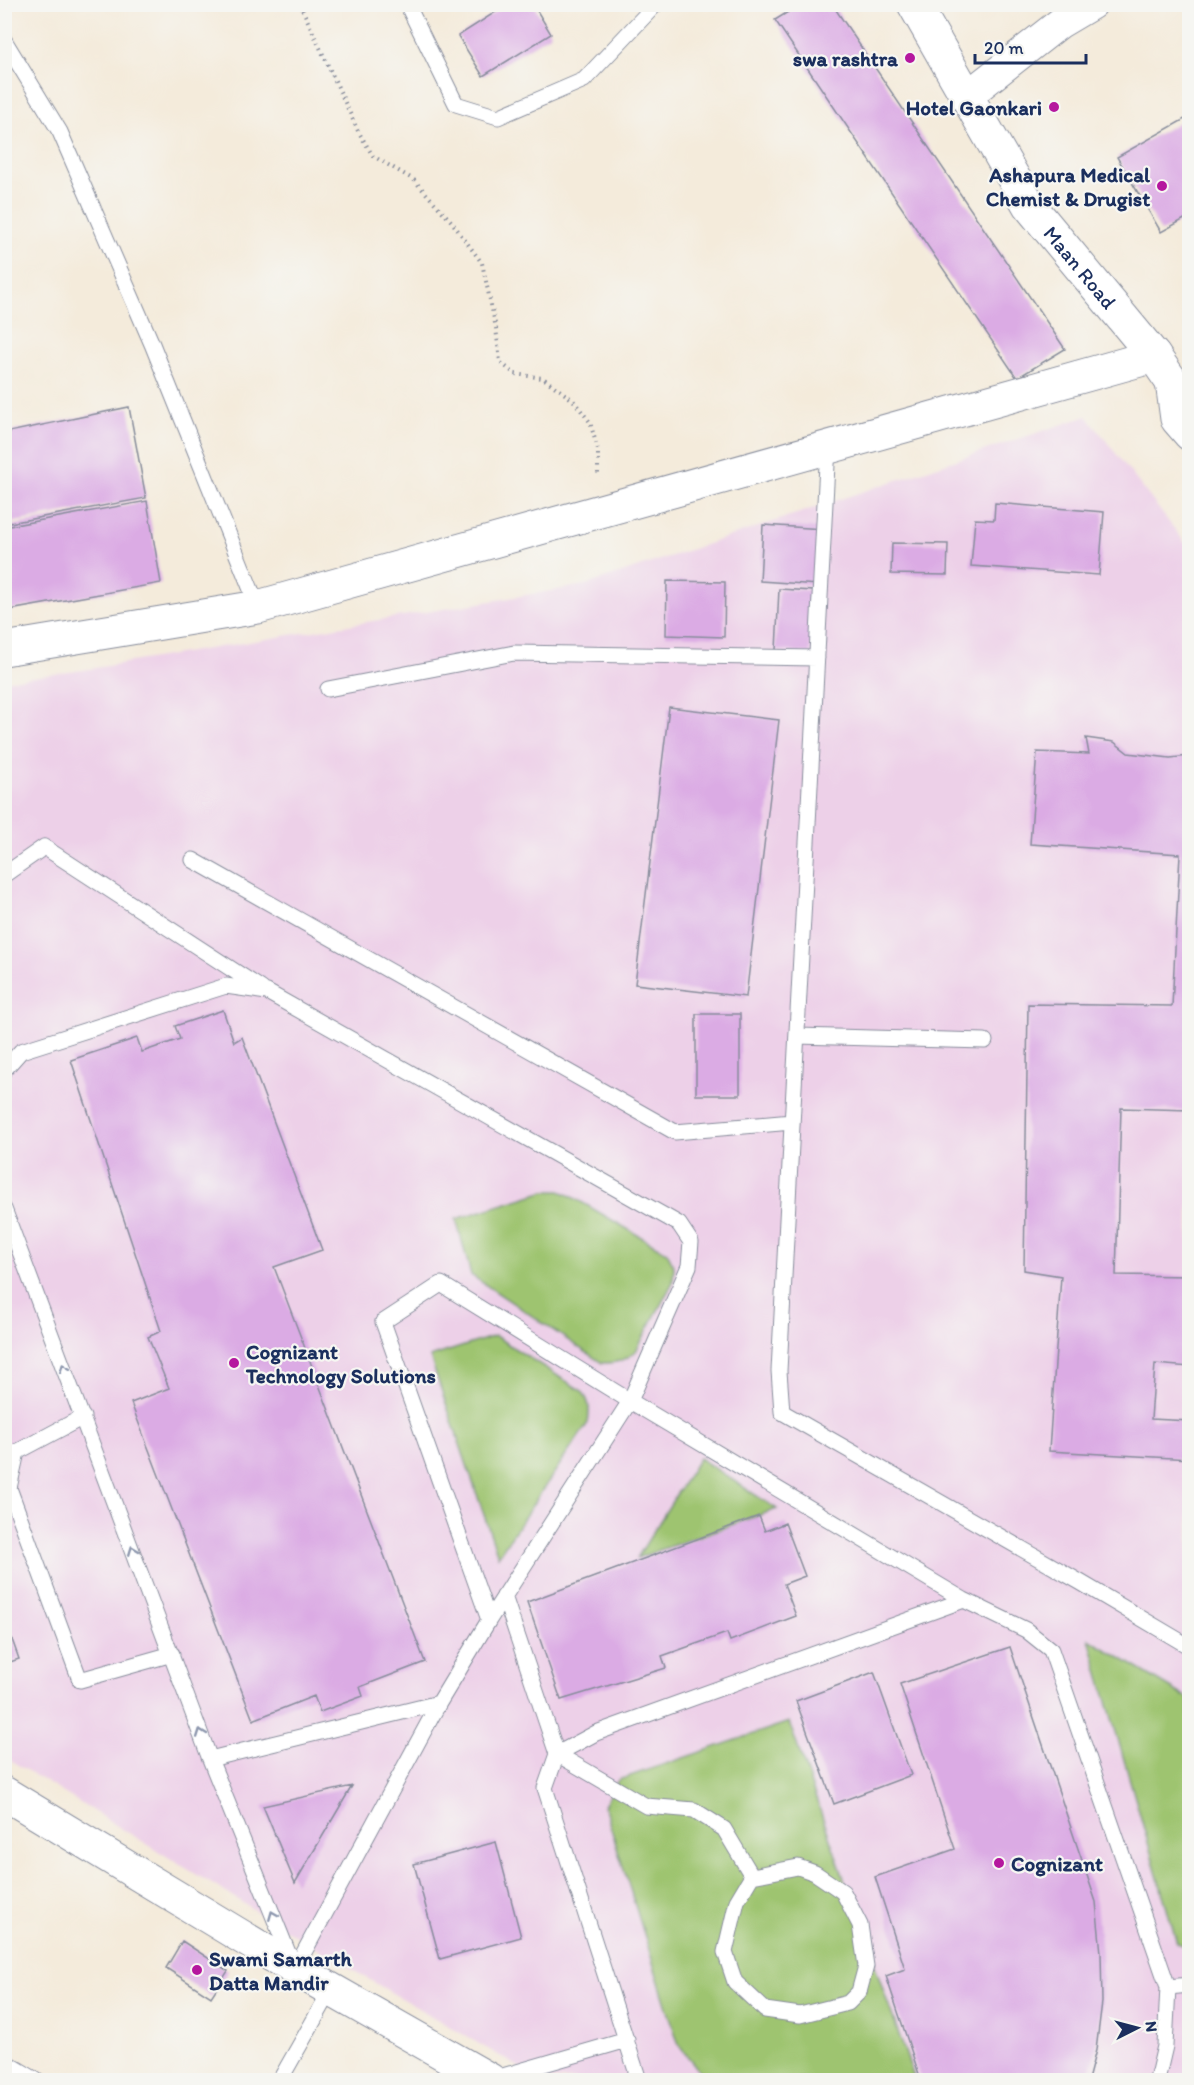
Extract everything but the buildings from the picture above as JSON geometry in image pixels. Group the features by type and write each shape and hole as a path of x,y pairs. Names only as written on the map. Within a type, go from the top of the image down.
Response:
{"street":[{"name":"Maan Road","path":"914,4 1029,205 1179,399"},
{"path":"967,96 1060,23 1092,4"},
{"path":"4,649 258,607 828,446 1179,399"},
{"path":"4,1793 295,1969 490,2080"}],"lane":[{"path":"407,4 456,104 498,117 584,80 656,4"},
{"path":"4,40 60,132 152,344 258,607"},
{"path":"828,446 779,1371 782,1412 1190,1647"},
{"path":"328,688 514,653 817,658"},
{"path":"4,874 44,847 267,992 679,1224 691,1242 689,1266 630,1401 504,1596 439,1703 295,1969"},
{"path":"193,860 675,1132 792,1122"},
{"path":"4,1070 21,1051 226,986 267,992"},
{"path":"797,1036 985,1041"},
{"path":"4,1209 210,1759 295,1969"},
{"path":"489,1620 383,1322 441,1284 630,1401 964,1600 1026,1630 1051,1650 1168,1987 1165,2046 1157,2080"},
{"path":"83,1417 17,1452 9,1488 80,1680 172,1654"},
{"path":"504,1596 556,1754 545,1788 639,2080"},
{"path":"556,1754 596,1732 964,1600"},
{"path":"210,1759 439,1703"},
{"path":"556,1754 646,1806 694,1810 724,1829 752,1876"},
{"path":"798,1867 815,1873 843,1892 860,1925 866,1966 859,1992 848,2003 800,2015 765,2010 735,1982 725,1952 737,1900 752,1876 798,1867"},
{"path":"1168,1987 1190,1984"},
{"path":"280,2080 331,1990"},
{"path":"490,2080 627,2040"},
{"path":"4,2061 36,2080"}],"path":[{"path":"300,4 358,130 373,156 414,180 451,222 482,263 496,328 500,362 515,374 543,378 573,400 590,422 598,450 600,511"}],"shaded area":[{"path":"1087,416 1189,548 1189,2080 541,2080 334,1959 5,1757 4,681 84,670 586,585"}],"green space":[{"path":"545,1191 560,1191 571,1196 667,1252 674,1266 673,1282 636,1351 624,1359 602,1363 471,1275 456,1219"},
{"path":"495,1336 582,1391 587,1399 589,1410 588,1423 498,1556 430,1357"},
{"path":"699,1458 777,1509 637,1558"},
{"path":"1089,1639 1189,1699 1189,1947 1177,1943"},
{"path":"789,1722 915,2080 707,2080 679,2046 604,1806 618,1780"}],"place":[{"name":"swa rashtra","path":"910,58"},
{"name":"Hotel Gaonkari","path":"1054,107"},
{"name":"Ashapura Medical Chemist & Drugist","path":"1162,186"},
{"name":"Cognizant Technology Solutions","path":"234,1363"},
{"name":"Cognizant","path":"999,1863"},
{"name":"Swami Samarth Datta Mandir","path":"197,1970"}]}
